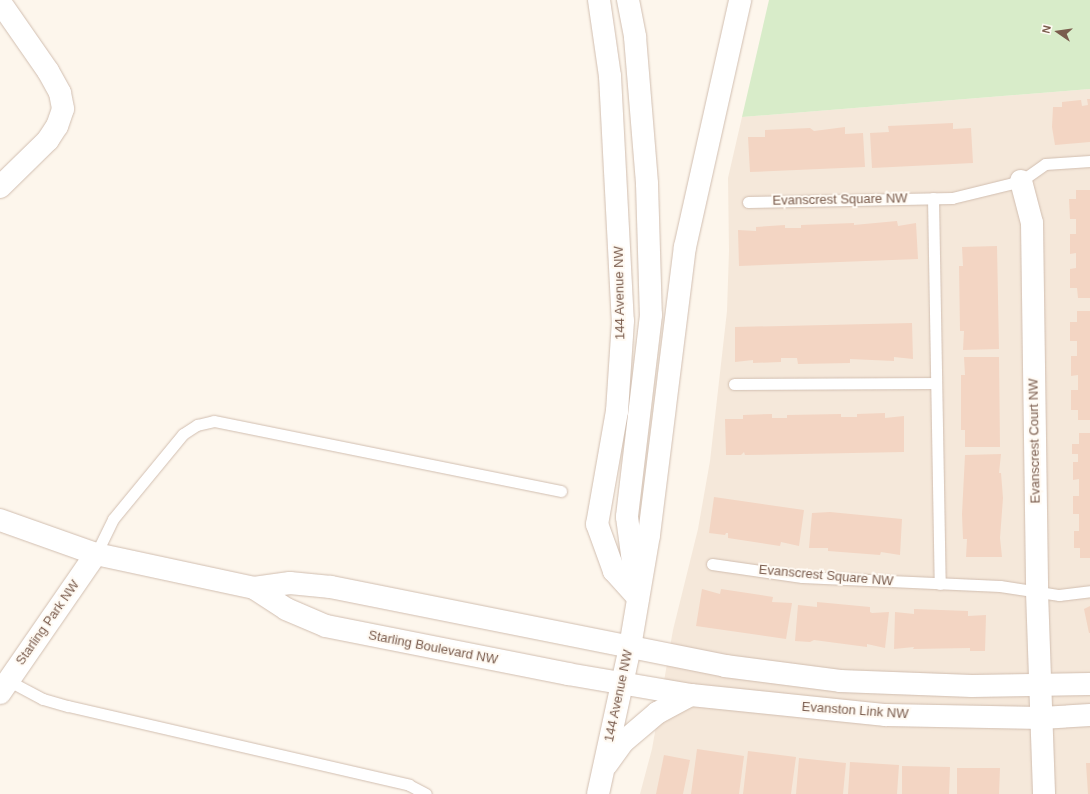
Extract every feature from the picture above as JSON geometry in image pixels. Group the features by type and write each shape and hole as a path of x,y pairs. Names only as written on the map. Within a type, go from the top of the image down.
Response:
{"street":[{"name":"144 Avenue NW","path":"599,0 610,76 624,321 617,411 597,524 614,571 638,598"},
{"name":"144 Avenue NW","path":"628,0 635,37 647,184 651,315 627,517 638,598"},
{"name":"144 Avenue NW","path":"598,794 630,647 649,535 685,247 740,0"},
{"path":"0,2 48,71 60,93 63,109 57,126 48,140 0,187"},
{"name":"Evanscrest Court NW","path":"1021,181 1032,223 1037,592 1044,794"},
{"name":"Starling Boulevard NW","path":"0,520 96,554 254,588 290,583 331,587 630,647"},
{"name":"Starling Park NW","path":"4,687 96,554"},
{"name":"Starling Boulevard NW","path":"254,588 286,609 326,626 622,684"},
{"name":"Evanston Link NW","path":"630,647 725,666 840,680 972,686 1040,702 1090,716"},
{"name":"Evanston Link NW","path":"622,684 691,695 886,715 1040,702 1090,684"},
{"path":"604,768 623,742 657,713 691,695"}],"lane":[{"path":"1021,181 1045,164 1090,161"},
{"name":"Evanscrest Square NW","path":"748,202 952,198 1021,181"},
{"path":"933,198 940,584"},
{"path":"734,384 936,383"},
{"path":"96,554 113,519 183,434 197,425 214,421 561,491"},
{"name":"Evanscrest Square NW","path":"712,564 802,577 1000,586 1058,595 1090,591"},
{"path":"4,687 68,706 409,785 426,794"}],"shaded area":[{"path":"1090,89 1090,794 640,794 652,749 673,630 698,529 710,461 727,311 729,251 728,178 742,117"}],"green space":[{"path":"769,0 1090,0 1090,89 742,117"}],"building":[{"path":"1087,99 1090,99 1090,142 1055,145 1052,127 1053,107 1062,107 1062,102 1081,100 1082,106 1088,105"},
{"path":"953,123 953,129 971,128 973,163 872,168 870,133 889,132 888,126"},
{"path":"845,127 845,134 863,133 865,167 750,172 748,137 765,137 765,130 810,128 814,131"},
{"path":"1076,190 1090,190 1090,298 1078,298 1077,288 1070,288 1070,269 1076,268 1076,253 1070,254 1070,234 1076,234 1076,219 1070,219 1069,199 1076,199"},
{"path":"897,221 898,226 916,223 918,259 739,266 738,230 756,231 756,227 785,225 785,228 801,228 801,225 854,223 854,225"},
{"path":"997,246 999,349 963,350 964,331 960,331 959,266 963,266 962,247"},
{"path":"1077,311 1090,311 1090,420 1078,420 1078,410 1071,410 1071,390 1078,390 1078,375 1071,376 1071,356 1077,356 1077,341 1070,341 1070,322 1077,322"},
{"path":"912,323 913,359 894,357 894,361 850,359 850,363 798,364 797,358 781,358 781,362 753,363 753,360 735,362 735,327"},
{"path":"964,357 999,357 1000,447 965,447 965,430 961,430 961,375 965,375"},
{"path":"885,413 885,418 904,416 904,452 745,455 744,452 741,455 726,455 725,419 743,419 743,415 772,414 772,418 787,418 787,415 841,414 841,417 857,417 857,414"},
{"path":"1079,433 1090,433 1090,558 1080,558 1080,548 1074,548 1074,531 1079,531 1079,514 1073,514 1073,496 1079,496 1079,479 1073,480 1073,462 1078,462 1078,454 1072,454 1072,444 1079,444"},
{"path":"1001,454 999,473 1001,473 1003,498 1000,538 1002,557 966,557 967,539 963,539 962,514 965,455"},
{"path":"714,497 804,510 799,546 781,542 780,546 728,538 728,533 725,535 709,533"},
{"path":"830,512 902,519 900,555 881,552 880,555 828,551 828,548 809,548 812,513"},
{"path":"702,589 720,594 721,589 773,597 772,602 792,603 786,639 696,626"},
{"path":"817,602 870,607 870,612 872,613 889,612 885,648 867,644 867,647 814,640 810,642 795,641 798,605 817,607"},
{"path":"1090,606 1090,633 1089,633 1084,609"},
{"path":"914,609 968,611 968,616 986,615 985,651 970,651 970,648 913,649 914,647 894,649 895,612 914,614"},
{"path":"697,749 744,756 739,794 691,794"},
{"path":"748,751 796,757 791,794 743,794"},
{"path":"664,755 690,760 683,794 656,794"},
{"path":"799,758 846,763 843,794 796,794"},
{"path":"850,762 899,765 897,794 848,794"},
{"path":"1086,763 1090,763 1090,794 1088,794"},
{"path":"902,766 950,767 949,794 902,794"},
{"path":"957,768 1000,768 999,794 957,794"}]}
